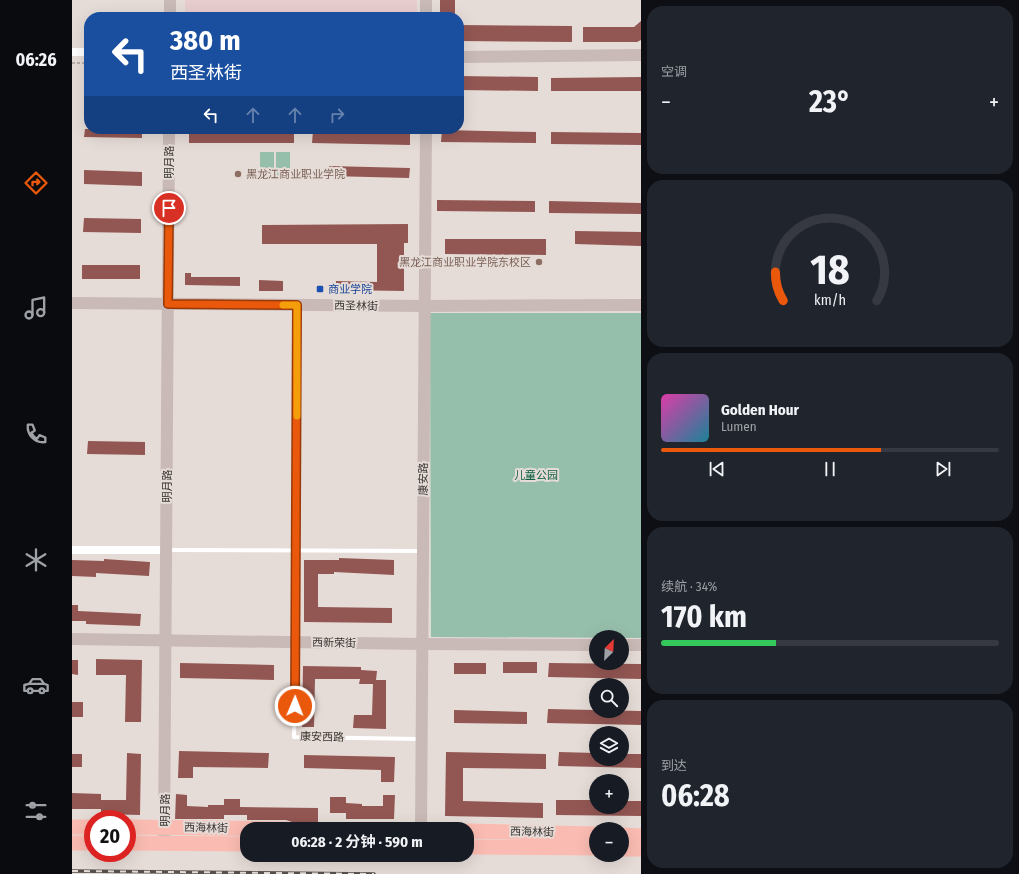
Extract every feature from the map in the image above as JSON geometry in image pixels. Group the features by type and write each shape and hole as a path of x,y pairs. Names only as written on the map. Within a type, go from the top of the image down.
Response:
{"highway":[{"path":"72,827 84,827"},
{"name":"西海林街","path":"136,827 240,829"},
{"name":"西海林街","path":"474,831 589,834"},
{"path":"629,835 641,836"},
{"path":"72,843 84,843"},
{"name":"西海林街","path":"136,843 240,844"},
{"name":"西海林街","path":"474,847 589,848"},
{"path":"629,849 641,849"}],"street":[{"path":"170,0 170,12"},
{"path":"426,0 426,12"},
{"path":"72,52 84,52"},
{"path":"464,58 641,55"},
{"name":"明月路","path":"164,844 170,134"},
{"name":"康安路","path":"421,822 426,134"},
{"name":"西圣林街","path":"72,303 424,306 641,305"},
{"path":"72,550 166,550"},
{"name":"西新荣街","path":"72,639 589,645"},
{"path":"629,645 641,645"}],"lane":[{"name":"康安西路","path":"297,305 296,642 294,737 421,739"},
{"path":"166,550 423,551"}],"path":[{"path":"72,62 84,62"}],"shaded area":[{"path":"185,0 417,0 417,12 185,12"}],"green space":[{"path":"260,152 274,152 274,180 260,180"},
{"path":"276,152 290,152 290,180 276,180"},
{"name":"儿童公园","path":"430,313 641,313 641,638 629,638 629,630 589,630 589,638 431,637"}],"building":[{"path":"440,0 455,0 455,12 440,12"},
{"path":"641,21 641,40 637,42 583,42 583,27 634,27"},
{"path":"464,25 572,26 572,42 464,41"},
{"path":"464,76 538,77 538,91 464,90"},
{"path":"641,77 641,91 551,91 551,78"},
{"path":"464,130 536,132 536,143 441,142 442,134 464,134"},
{"path":"551,132 641,133 641,145 551,144"},
{"path":"84,134 142,134 142,138 84,137"},
{"path":"189,134 294,134 294,143 189,143"},
{"path":"313,134 410,134 410,145 312,143"},
{"path":"329,166 410,168 409,178 329,176"},
{"path":"84,170 142,172 142,186 84,184"},
{"path":"437,200 535,201 535,212 437,211"},
{"path":"549,201 641,203 641,214 549,213"},
{"path":"84,218 141,219 141,233 83,232"},
{"path":"408,224 408,243 404,243 404,291 336,290 336,281 377,282 377,244 262,244 262,225"},
{"path":"575,231 641,232 641,246 575,244"},
{"path":"445,239 546,239 546,255 445,254"},
{"path":"82,265 140,265 140,279 82,279"},
{"path":"185,273 191,273 191,277 240,277 240,286 185,285"},
{"path":"259,280 283,281 283,291 259,291"},
{"path":"88,441 145,442 145,455 87,454"},
{"path":"339,558 394,560 394,575 334,572 334,574 318,574 318,607 392,608 392,623 304,622 304,560 339,560"},
{"path":"104,559 150,562 149,576 96,573 96,577 72,576 72,560 104,561"},
{"path":"72,605 78,605 78,611 141,614 140,626 86,624 86,621 72,621"},
{"path":"96,659 142,660 141,722 125,722 126,675 96,675"},
{"path":"72,660 78,660 78,675 72,674"},
{"path":"503,662 537,662 537,673 503,673"},
{"path":"180,663 274,665 274,680 180,678"},
{"path":"454,663 486,663 486,674 454,674"},
{"path":"549,663 589,663 589,670 629,670 629,664 641,664 641,679 548,677"},
{"path":"303,666 361,667 361,670 377,671 376,680 386,680 386,729 353,728 354,715 372,715 373,684 359,684 360,679 315,679 314,727 302,727"},
{"path":"72,702 83,702 83,717 72,717"},
{"path":"548,709 589,710 589,718 629,718 629,711 641,711 641,725 547,723"},
{"path":"454,710 527,712 527,724 454,723"},
{"path":"179,751 269,753 268,768 193,767 193,778 178,778"},
{"path":"446,752 546,754 546,769 463,768 463,801 543,803 543,818 445,816"},
{"path":"559,752 589,753 589,766 629,766 629,754 641,754 641,768 558,766"},
{"path":"127,753 141,754 140,815 136,815 136,810 72,809 72,793 101,794 101,800 126,800"},
{"path":"72,754 82,754 82,767 72,767"},
{"path":"304,755 395,757 394,782 381,782 381,770 304,768"},
{"path":"176,794 187,795 187,806 208,807 208,805 224,805 224,799 240,799 240,807 318,808 318,822 247,820 247,815 224,815 224,819 175,819"},
{"path":"383,795 395,795 394,819 346,819 346,813 330,813 330,797 346,797 346,803 362,804 362,806 383,806"},
{"path":"556,800 589,800 589,814 629,814 629,801 641,801 641,816 556,815"}],"railway":[{"path":"72,871 374,874"}],"slow traffic":[{"path":"283,305 297,305 297,416"}],"place":[{"name":"黑龙江商业职业学院","path":"238,174"},
{"name":"黑龙江商业职业学院东校区","path":"539,262"},
{"name":"商业学院","path":"320,289"}],"route":[{"path":"169,208 168,304 297,305 295,706"}]}
